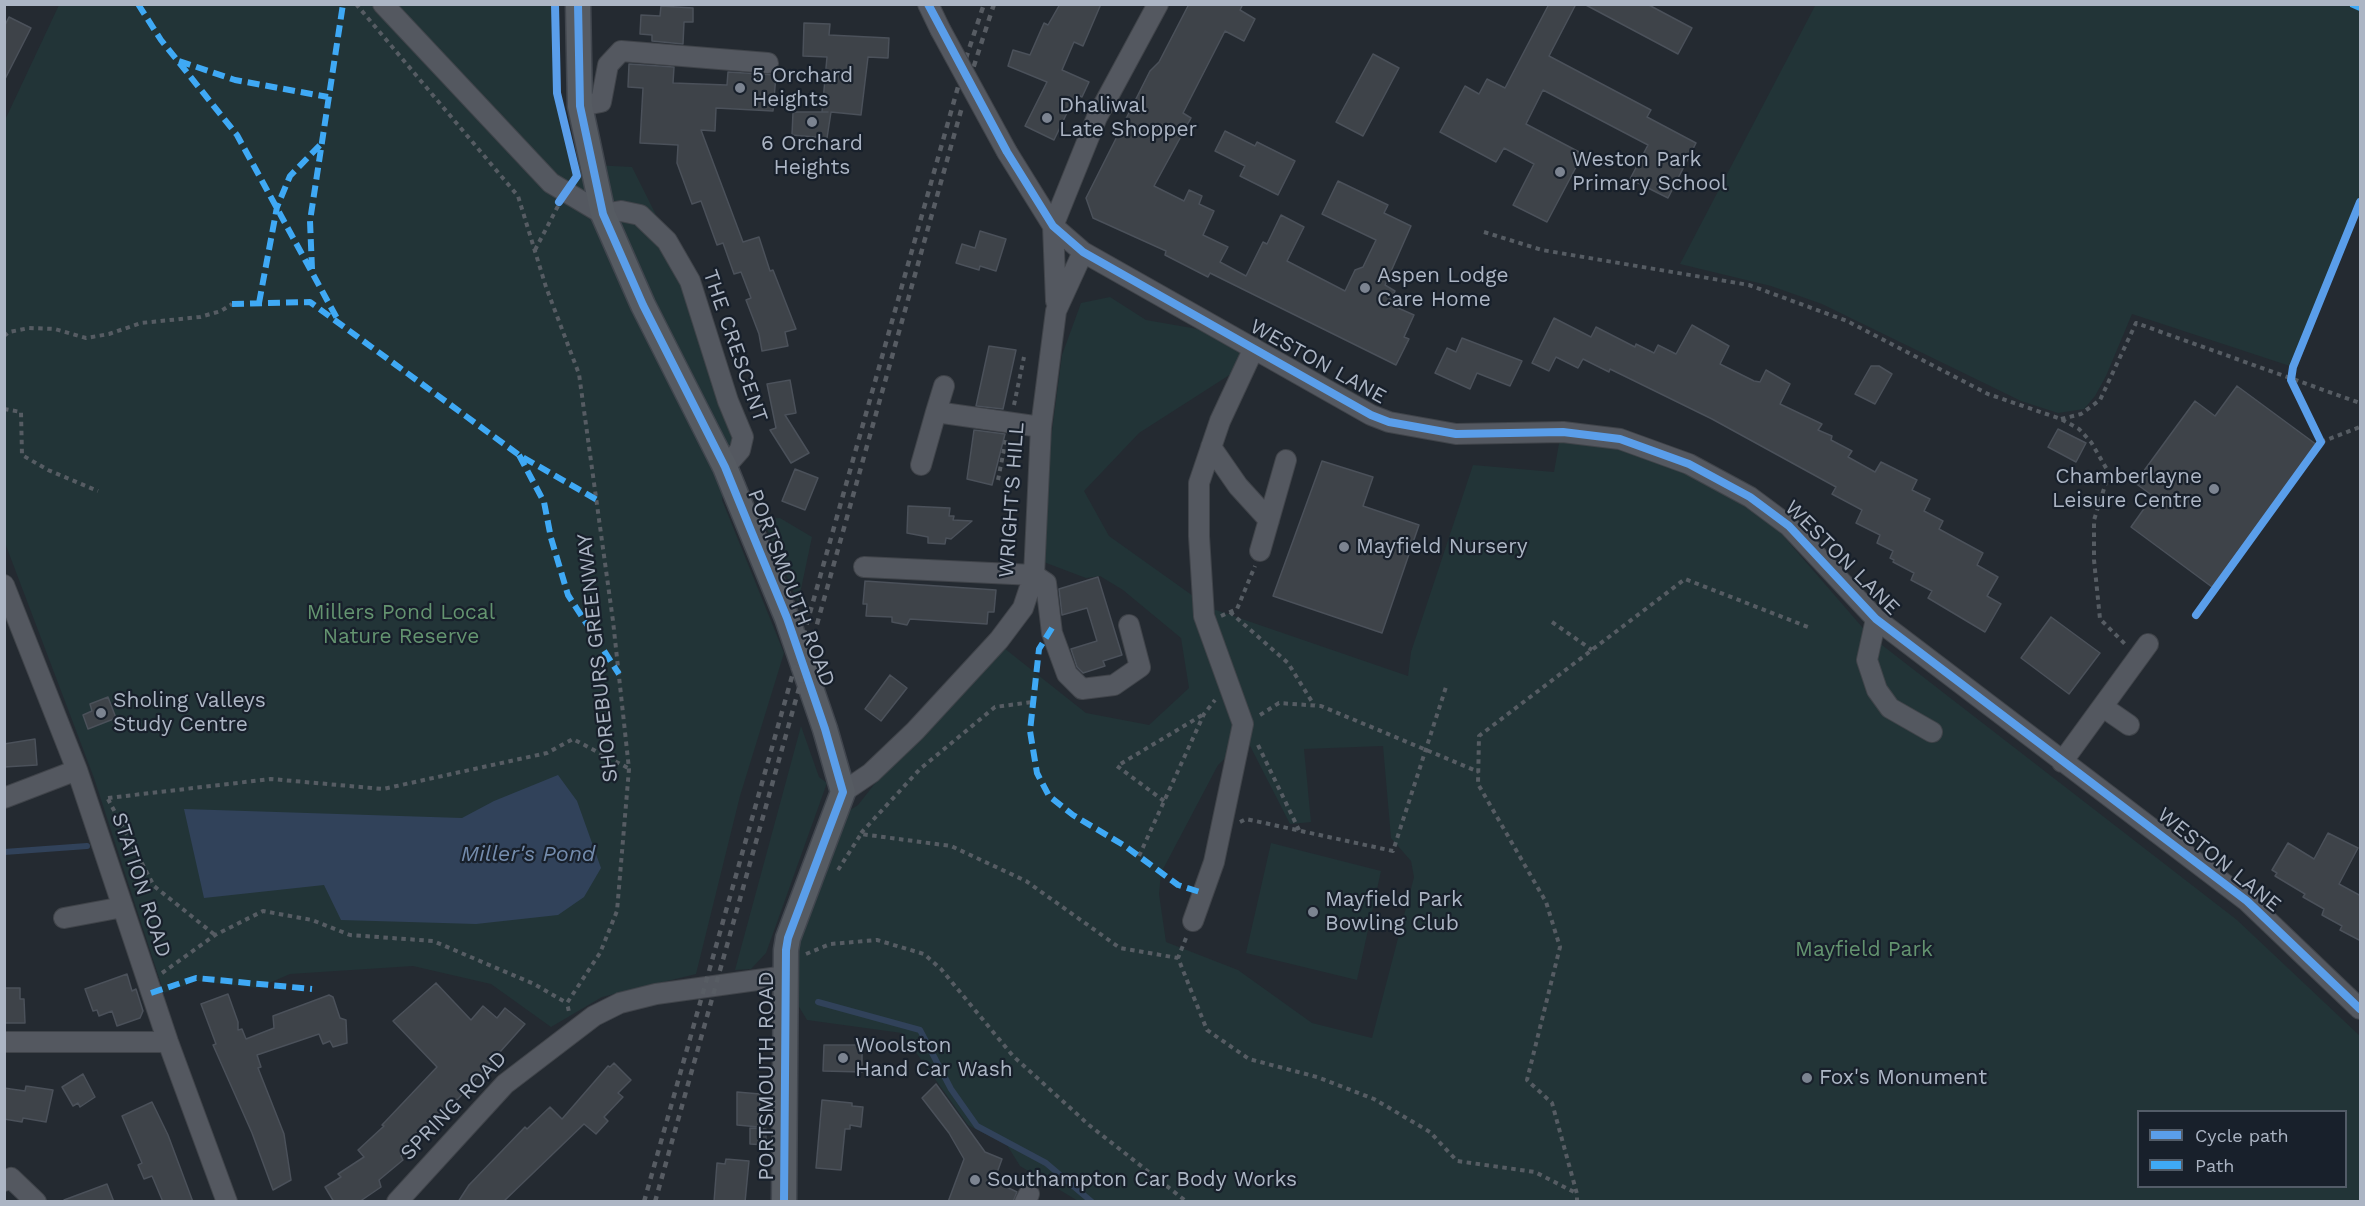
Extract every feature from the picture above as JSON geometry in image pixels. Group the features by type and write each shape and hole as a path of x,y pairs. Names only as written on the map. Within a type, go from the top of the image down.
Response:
{"main road":[{"name":"PORTSMOUTH ROAD","path":"578,4 580,105 603,214 643,305 725,466 787,618 825,729 843,792 788,938 786,950 784,1202"}],"street":[{"path":"383,4 563,197 603,214"},
{"path":"928,4 1007,152 1053,226"},
{"path":"1056,311 1053,226 1097,117 1158,4"},
{"path":"580,105 601,102 608,65 621,51 768,63"},
{"name":"THE CRESCENT","path":"603,214 621,211 640,215 667,241 690,281 728,401 743,438 740,450 725,466"},
{"name":"WESTON LANE","path":"1053,226 1083,252 1254,348 1351,406 1389,422 1456,434 1586,433 1620,439 1672,456 1750,497 1789,526 1876,619 2247,901 2361,1009"},
{"name":"WRIGHT'S HILL","path":"843,792 871,773 888,756 999,640 1023,608 1034,575 1041,427 1056,311 1083,252"},
{"path":"1193,921 1221,832 1247,728 1207,623 1198,536 1199,483 1211,447 1254,348"},
{"path":"921,465 944,386"},
{"path":"936,412 1041,427"},
{"path":"1211,447 1238,486 1269,519"},
{"path":"1260,552 1286,460"},
{"path":"864,567 1034,575 1046,583 1052,633 1067,674 1083,689 1114,685 1140,667 1129,625"},
{"name":"STATION ROAD","path":"4,585 77,770 168,1042 227,1202"},
{"path":"1876,619 1867,660 1877,690 1890,708 1932,732"},
{"path":"2062,762 2143,651"},
{"path":"2103,707 2130,725"},
{"path":"4,798 77,770"},
{"path":"64,918 123,907"},
{"name":"SPRING ROAD","path":"397,1202 505,1084 536,1057 594,1016 620,1003 656,994 786,976"},
{"path":"4,1042 168,1042"},
{"path":"4,1181 10,1178 36,1202"}],"path":[{"path":"535,250 563,197"},
{"path":"1484,232 1542,250 1749,285 1847,321 1988,394 2061,419 2079,429 2091,442 2109,472 2094,520 2094,560 2100,620 2143,651"},
{"path":"4,336 9,332 29,328 55,329 86,338 109,334 141,323 200,317 221,311 232,304"},
{"path":"2061,419 2081,414 2100,400 2136,323 2361,403"},
{"path":"2293,367 2291,380 2296,390"},
{"path":"4,409 21,411 22,455 48,470 98,491"},
{"path":"2314,451 2321,442 2361,427"},
{"path":"2316,431 2321,442"},
{"path":"1207,623 1237,609 1260,552"},
{"path":"1576,1202 1577,1194 1552,1103 1527,1080 1560,947 1546,902 1478,784 1479,736 1685,579 1808,627"},
{"path":"1230,612 1288,663 1314,705"},
{"path":"1552,622 1592,650"},
{"path":"1139,856 1204,714 1228,682"},
{"path":"1221,832 1246,819 1393,851 1446,687"},
{"path":"836,872 861,834 920,769 995,707 1032,702"},
{"path":"1300,830 1247,728 1262,712 1279,703 1314,705 1479,772"},
{"path":"1164,801 1117,766 1204,714"},
{"path":"108,798 271,779 383,789 548,753 573,739 629,769"},
{"path":"86,795 98,790 108,798 154,886 215,935 159,975 149,986"},
{"path":"861,834 951,846 1026,880 1120,948 1178,958"},
{"path":"1193,921 1178,958 1207,1030 1249,1059 1317,1077 1374,1099 1430,1132 1457,1161 1535,1172 1577,1194"},
{"path":"786,950 809,954 830,944 876,940 924,954 941,969 1013,1056 1089,1125 1187,1202"}],"green space":[{"path":"1816,4 2360,5 2360,202 2293,367 2132,314 2106,376 2095,396 2084,409 2058,413 2021,401 1822,304 1771,286 1680,264"},
{"name":"Millers Pond Local Nature Reserve","path":"59,5 555,5 558,112 575,164 632,167 655,213 705,348 733,443 722,500 784,653 740,796 696,974 602,997 551,1027 491,984 413,966 290,974 258,988 197,981 164,993 94,778 5,543 5,120"},
{"name":"Mayfield Park","path":"1110,297 1146,320 1209,331 1242,353 1231,374 1139,433 1084,491 1109,536 1210,608 1408,676 1411,652 1473,465 1554,472 1560,438 1642,454 1689,472 1773,524 1869,635 2237,920 2360,1036 2360,1201 1078,1201 1020,1166 1007,1145 968,1125 902,1033 807,1020 793,997 800,934 844,814 858,805 891,763 1004,648 1086,713 1149,725 1189,688 1181,638 1123,590 1100,576 1086,578 1041,561 1050,446 1062,355 1081,303","holes":["1246,738 1290,824 1311,822 1304,749 1383,746 1391,838 1411,861 1414,877 1372,1038 1312,1023 1238,970 1166,942 1159,894 1161,873 1218,765"]},
{"path":"780,518 812,537 798,603 763,519"},
{"path":"801,726 819,777 827,783 766,953 751,969 735,970"},
{"name":"Mayfield Park Bowling Club","path":"1271,843 1381,871 1357,980 1246,953"}],"water":[{"name":"Miller's Pond","path":"558,775 577,801 601,868 584,897 558,915 476,924 341,920 324,885 204,898 184,809 462,818 494,801"}],"building":[{"path":"1060,4 1101,4 1083,46 1074,42 1062,70 1089,82 1082,97 1076,94 1054,140 1025,126 1047,82 1008,66 1013,50 1030,55 1044,23 1048,25"},
{"path":"1189,4 1243,4 1240,10 1255,19 1244,41 1225,31 1183,113 1191,118 1154,186 1184,201 1189,190 1202,196 1199,204 1214,211 1203,235 1228,247 1220,262 1246,276 1263,242 1267,244 1281,215 1304,227 1287,261 1345,291 1355,270 1363,267 1376,240 1322,214 1338,181 1388,205 1384,213 1411,226 1385,285 1395,291 1389,304 1414,315 1404,337 1409,339 1396,365 1210,273 1208,277 1165,255 1166,251 1093,218 1086,198 1150,71 1159,62"},
{"path":"1549,4 1576,4 1549,56 1651,110 1647,117 1696,143 1668,198 1630,179 1648,145 1543,90 1526,124 1583,154 1547,222 1513,205 1534,164 1504,148 1496,162 1440,132 1465,86 1479,94 1487,79 1505,88"},
{"path":"1584,4 1647,4 1692,28 1678,54"},
{"path":"661,6 693,8 693,22 684,22 683,44 652,41 652,35 640,34 641,15 660,16"},
{"path":"9,17 31,28 4,81 4,27"},
{"path":"804,23 830,24 829,35 889,38 888,58 868,57 861,115 831,112 827,138 792,135 793,112 822,112 827,57 803,56"},
{"path":"1373,54 1399,68 1363,136 1336,122"},
{"path":"629,64 674,67 673,83 727,85 728,72 776,75 773,111 716,108 715,131 701,130 743,242 759,237 770,271 773,270 796,329 785,332 788,346 762,351 759,334 746,300 751,298 741,272 734,274 723,243 717,245 701,201 692,204 677,163 678,145 640,143 643,88 628,87"},
{"path":"1225,131 1255,146 1257,142 1295,161 1278,195 1240,176 1245,166 1215,151"},
{"path":"980,231 1006,239 996,271 980,266 979,270 956,263 962,244 975,248"},
{"path":"1554,318 1591,337 1596,327 1635,347 1636,344 1654,353 1658,345 1676,354 1692,325 1729,346 1720,364 1754,381 1760,382 1766,370 1790,384 1780,404 1822,424 1818,430 1832,436 1831,440 1852,451 1848,457 1875,472 1881,462 1917,480 1912,490 1930,499 1924,511 1943,521 1939,529 1983,553 1977,565 1998,577 1987,596 2001,604 1985,632 1928,598 1932,591 1911,580 1914,573 1893,562 1894,560 1890,558 1893,551 1877,543 1880,535 1856,523 1862,510 1832,494 1836,487 1712,419 1610,369 1609,372 1583,359 1578,368 1556,357 1549,371 1532,363"},
{"path":"1462,338 1522,361 1510,386 1477,373 1470,389 1435,373 1447,348 1456,352"},
{"path":"989,346 1016,350 1003,409 976,406"},
{"path":"1871,366 1879,366 1892,374 1875,404 1855,394"},
{"path":"790,380 796,413 785,415 809,453 791,463 770,430 776,428 767,384"},
{"name":"Chamberlayne Leisure Centre","path":"2237,386 2317,445 2212,587 2131,527 2153,496 2135,483 2195,401 2215,416"},
{"path":"2058,429 2086,443 2076,462 2048,447"},
{"path":"974,430 1005,434 992,485 967,479"},
{"path":"1322,461 1373,477 1363,506 1419,525 1382,633 1273,596"},
{"path":"795,469 818,478 805,510 782,501"},
{"path":"908,506 950,508 949,516 954,516 953,520 972,521 951,539 946,538 945,544 928,543 928,537 907,533"},
{"path":"1098,577 1122,655 1103,661 1105,666 1083,673 1077,667 1071,649 1097,641 1087,608 1062,615 1059,589"},
{"path":"865,581 996,590 994,612 988,612 987,624 910,619 907,625 892,622 892,617 866,616 867,604 863,604"},
{"path":"2051,617 2100,653 2069,694 2021,658"},
{"path":"890,675 907,688 881,721 865,709"},
{"name":"Sholing Valleys Study Centre","path":"108,697 116,718 88,729 83,715 92,711 90,704"},
{"path":"35,739 37,765 4,767 4,744"},
{"path":"2328,833 2358,848 2339,884 2361,896 2361,941 2340,930 2342,926 2322,915 2324,909 2303,897 2305,894 2275,876 2277,873 2272,870 2288,843 2314,859"},
{"path":"127,974 132,991 136,989 143,1011 140,1018 117,1026 112,1011 99,1016 97,1010 93,1011 85,989"},
{"path":"436,983 471,1020 483,1006 497,1018 505,1008 525,1024 458,1099 401,1156 403,1160 379,1180 381,1187 359,1202 334,1202 325,1187 341,1177 338,1174 364,1157 358,1150 384,1126 382,1125 437,1067 393,1021"},
{"path":"4,988 20,988 20,999 24,999 25,1023 4,1023"},
{"path":"228,994 238,1022 238,1030 242,1029 246,1039 274,1028 273,1016 329,995 333,997 340,1018 346,1020 347,1043 333,1047 330,1041 323,1044 319,1034 257,1055 261,1067 258,1068 284,1134 291,1180 273,1190 252,1133 213,1045 216,1044 201,1004"},
{"name":"Woolston Hand Car Wash","path":"824,1045 862,1045 862,1072 823,1071"},
{"path":"614,1063 631,1080 618,1093 623,1097 604,1117 608,1121 596,1134 584,1124 503,1202 458,1202 469,1185 525,1127 527,1129 550,1107 562,1119 608,1066"},
{"path":"83,1074 95,1097 80,1107 78,1103 73,1106 62,1087"},
{"path":"936,1084 985,1152 1002,1159 994,1181 1017,1192 1013,1202 948,1202 964,1159 949,1133 922,1098"},
{"path":"26,1086 53,1090 46,1122 23,1118 22,1122 4,1119 4,1088 25,1091"},
{"path":"737,1092 760,1094 759,1127 737,1125"},
{"path":"822,1100 852,1103 852,1106 863,1107 861,1127 850,1125 850,1129 845,1129 841,1170 816,1168"},
{"path":"152,1102 168,1135 193,1202 163,1202 152,1176 144,1179 138,1165 142,1163 122,1116"},
{"path":"750,1128 766,1129 766,1145 750,1144"},
{"path":"726,1159 749,1161 745,1202 714,1202 717,1163 725,1164"},
{"path":"107,1184 114,1202 65,1202 64,1200"}],"waterway":[{"path":"4,852 87,846"},
{"path":"818,1002 920,1030 951,1089 977,1126 1046,1163 1092,1202"}],"railway":[{"path":"644,1202 967,55 984,4"},
{"path":"970,78 994,4"},
{"path":"655,1202 962,107"}],"marked path":[{"path":"138,4 161,40 237,135 339,322"},
{"path":"312,269 310,221 343,4"},
{"path":"2351,4 2360,8"},
{"path":"179,61 235,80 328,97"},
{"path":"259,303 277,207 290,176 320,145"},
{"path":"232,304 310,302 519,455 597,500"},
{"path":"519,455 544,502 551,538 568,595 619,674"},
{"path":"1052,628 1039,649 1030,731 1037,773 1049,796 1073,815 1125,846 1178,885 1203,893"},
{"path":"151,993 196,978 312,989"}],"cycle path":[{"path":"555,4 557,93 577,176 559,202"},
{"path":"578,4 580,106 603,214 643,305 725,467 787,618 825,729 843,792 788,938 786,950 784,1202"},
{"path":"928,4 1007,152 1053,226 1083,252 1371,415 1389,422 1456,434 1563,432 1620,439 1689,464 1750,497 1789,526 1876,619 2247,901 2360,1009"},
{"path":"2196,615 2321,442 2291,380 2293,367 2360,202"}],"place":[{"name":"5 Orchard Heights","path":"740,88"},
{"name":"Dhaliwal Late Shopper","path":"1047,118"},
{"name":"6 Orchard Heights","path":"812,122"},
{"name":"Weston Park Primary School","path":"1560,172"},
{"name":"Aspen Lodge Care Home","path":"1365,288"},
{"name":"Chamberlayne Leisure Centre","path":"2214,489"},
{"name":"Mayfield Nursery","path":"1344,547"},
{"name":"Sholing Valleys Study Centre","path":"101,713"},
{"name":"Mayfield Park Bowling Club","path":"1313,912"},
{"name":"Woolston Hand Car Wash","path":"843,1058"},
{"name":"Fox's Monument","path":"1807,1078"},
{"name":"Southampton Car Body Works","path":"975,1180"}]}
